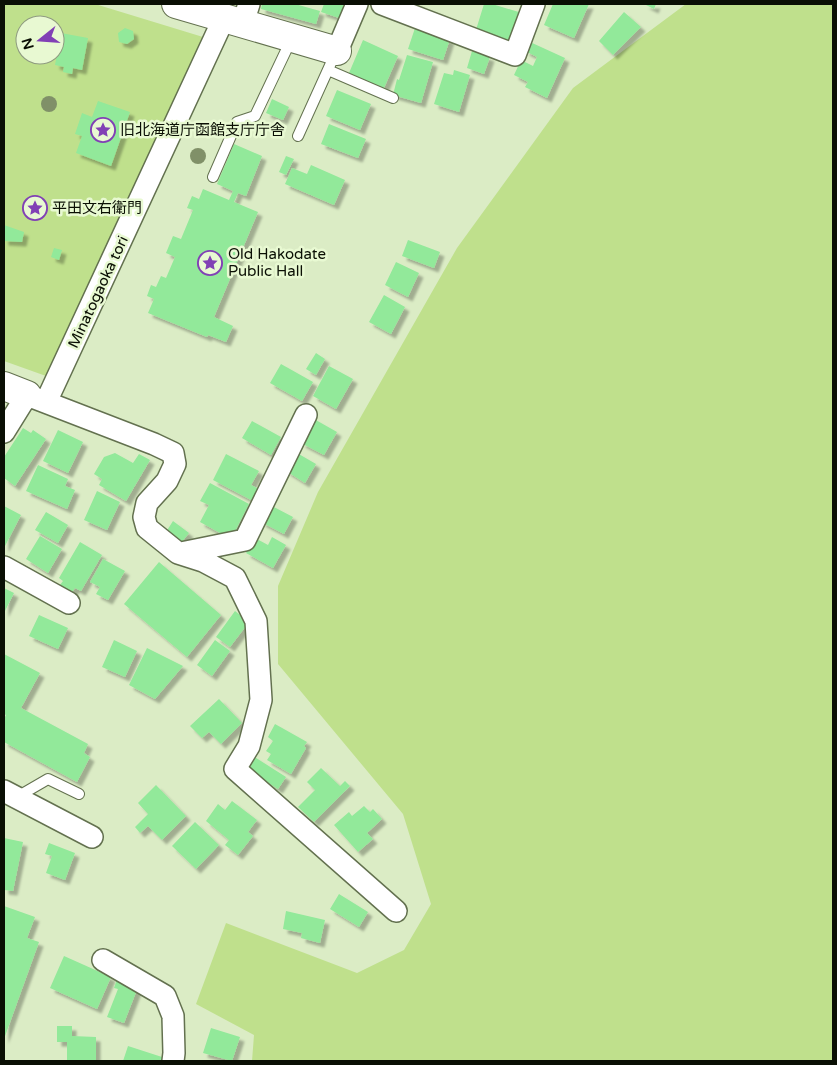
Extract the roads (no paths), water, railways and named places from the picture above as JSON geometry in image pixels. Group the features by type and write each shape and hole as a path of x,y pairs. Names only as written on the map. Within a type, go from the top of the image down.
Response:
{"street":[{"path":"176,4 239,15 292,38 332,61 357,4"},
{"path":"382,4 514,55 534,4"},
{"name":"Minatogaoka tori","path":"4,432 239,15"},
{"path":"26,394 173,453 175,464 167,481 147,503 144,517 147,528 178,554 202,561 235,578 256,621 261,700 249,746 235,769 396,912"},
{"path":"178,554 245,540 306,415"},
{"path":"4,567 69,603"},
{"path":"10,795 92,837"},
{"path":"103,960 165,996 173,1016 173,1061"}],"lane":[{"path":"213,177 237,122 255,116 292,38"},
{"path":"298,136 332,61 393,98"},
{"path":"10,795 48,779 78,794"}],"place":[{"name":"旧北海道庁函館支庁庁舎","path":"103,130"},
{"name":"平田文右衛門","path":"35,208"},
{"name":"Old Hakodate Public Hall","path":"210,263"}]}
